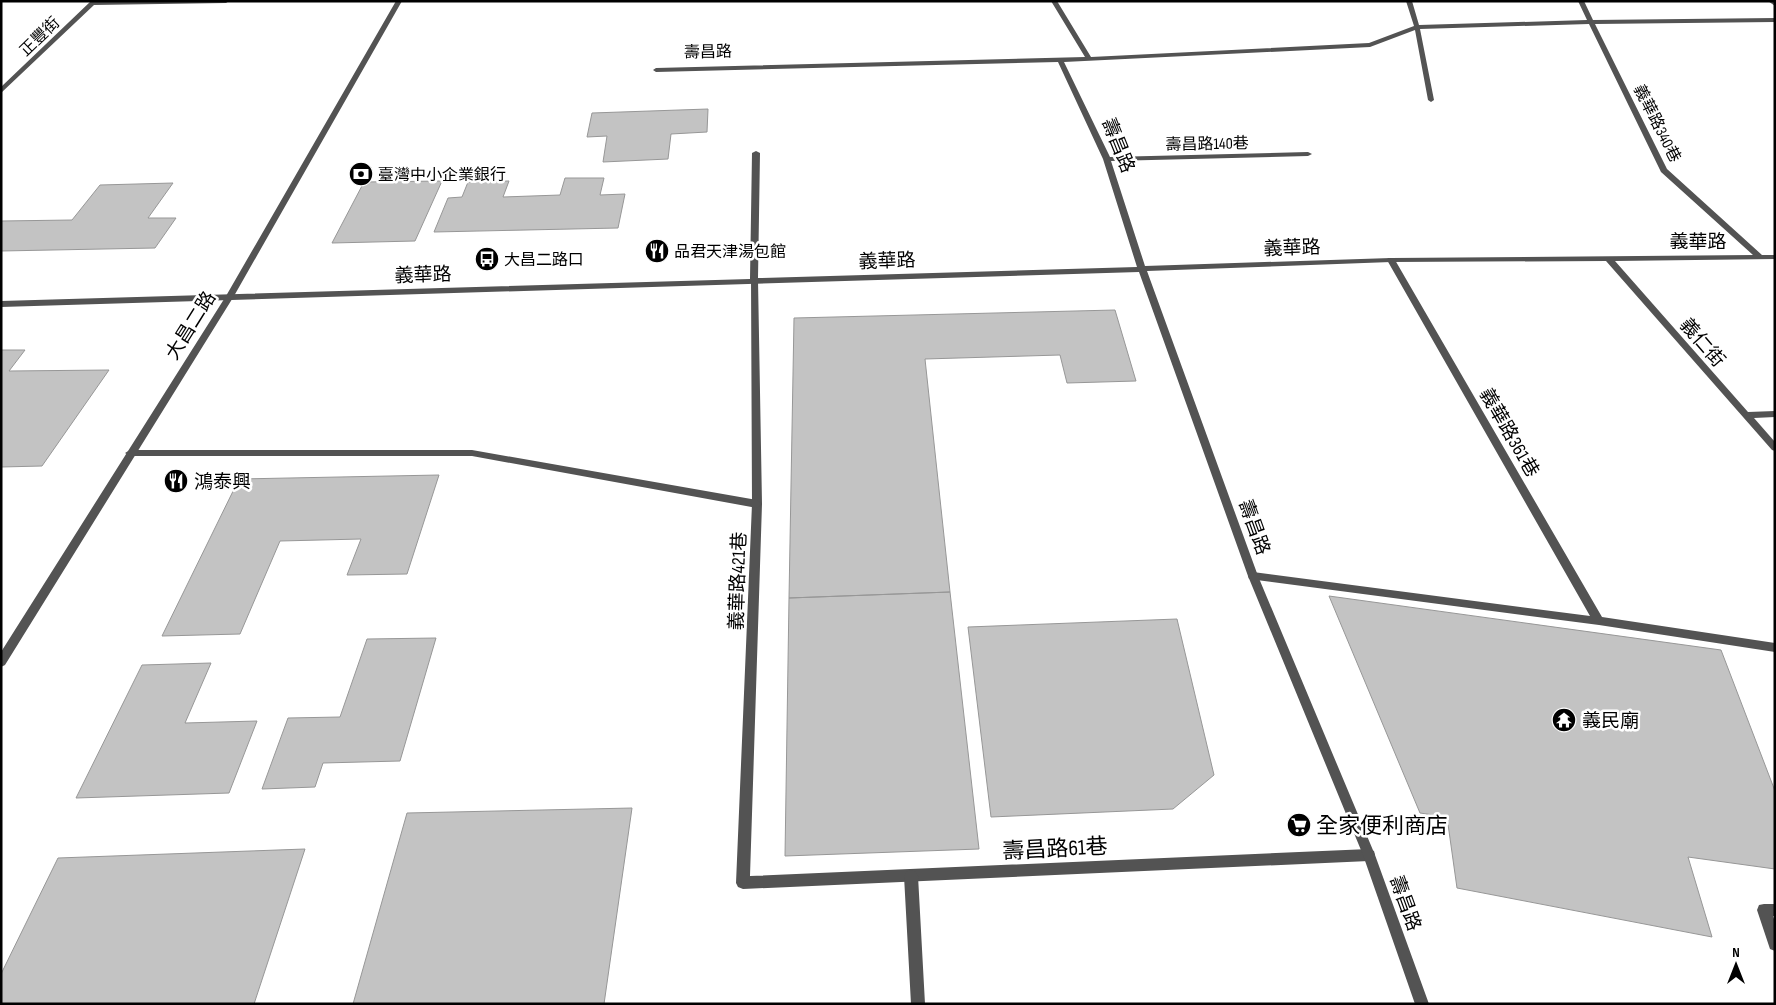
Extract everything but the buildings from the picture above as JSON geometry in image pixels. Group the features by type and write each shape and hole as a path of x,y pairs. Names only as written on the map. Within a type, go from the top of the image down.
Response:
{"street":[{"path":"94,2 226,1"},
{"name":"大昌二路","path":"1,662 230,296 399,1"},
{"path":"1054,1 1089,60"},
{"path":"1409,1 1431,100"},
{"name":"義華路340巷","path":"1581,1 1664,170 1760,257"},
{"path":"1771,1 1775,4"},
{"name":"正豐街","path":"1,91 94,2"},
{"name":"壽昌路","path":"656,70 1089,60 1370,45 1416,27 1591,22 1775,20"},
{"name":"壽昌路","path":"1060,60 1107,159 1142,269 1253,576 1369,855 1422,1004"},
{"name":"義華路421巷","path":"743,883 757,504 754,280 756,153"},
{"name":"壽昌路140巷","path":"1107,159 1308,154"},
{"name":"義華路","path":"1,304 1391,260 1775,257"},
{"name":"義仁街","path":"1608,258 1775,448"},
{"name":"義華路361巷","path":"1391,260 1599,621"},
{"path":"1746,415 1775,414"},
{"path":"130,453 472,453 757,504"},
{"path":"1253,576 1599,621 1775,648"},
{"name":"壽昌路61巷","path":"743,883 1369,855"},
{"path":"911,876 918,1004"},
{"path":"1775,910 1764,910 1775,944"}],"place":[{"name":"臺灣中小企業銀行","path":"361,174"},
{"name":"品君天津湯包館","path":"657,251"},
{"name":"大昌二路口","path":"487,259"},
{"name":"鴻泰興","path":"176,481"},
{"name":"義民廟","path":"1564,720"},
{"name":"全家便利商店","path":"1299,825"}]}
